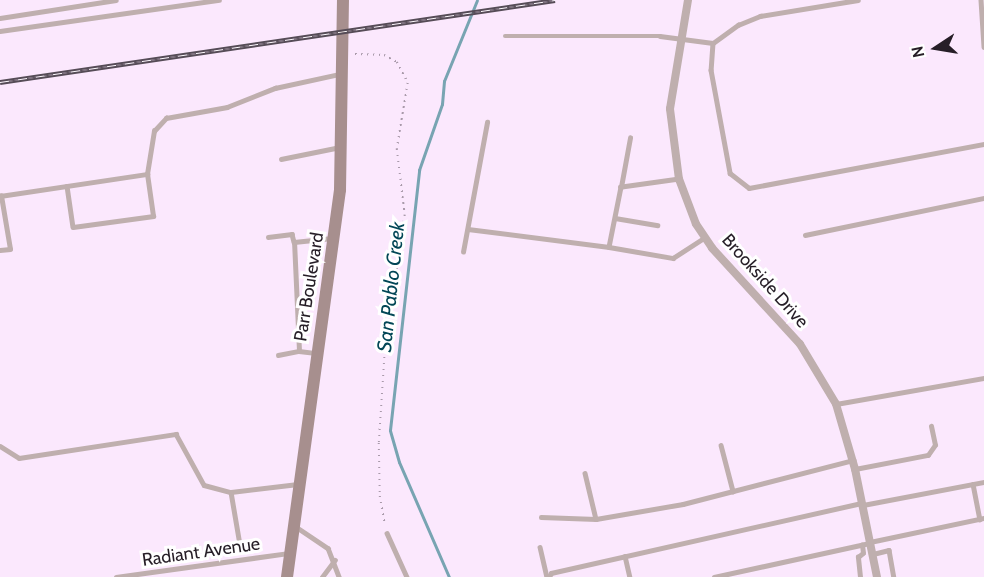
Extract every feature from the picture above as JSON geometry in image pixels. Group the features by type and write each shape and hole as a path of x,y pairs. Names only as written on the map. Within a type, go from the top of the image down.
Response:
{"street":[{"name":"Parr Boulevard","path":"287,577 292,525 335,238 342,146 343,0"},
{"name":"Brookside Drive","path":"687,0 670,109 679,179 705,237 728,268 800,344 836,404 853,460 867,543 873,554 877,577"}],"lane":[{"path":"0,18 116,0"},
{"path":"0,31 221,0"},
{"path":"505,36 681,37 713,43 738,25 760,16 858,0"},
{"path":"981,0 984,47"},
{"path":"713,43 711,70 730,173 748,188 984,144"},
{"path":"67,186 73,227 153,216 147,174 154,131 166,118 227,107 275,88 342,74"},
{"path":"463,252 488,122"},
{"path":"609,246 630,138"},
{"path":"281,159 342,146"},
{"path":"0,250 9,249 1,196 147,174"},
{"path":"621,187 679,179"},
{"path":"806,235 984,198"},
{"path":"615,218 657,225"},
{"path":"468,229 609,246 673,258 705,237"},
{"path":"268,237 292,234 299,351"},
{"path":"294,242 335,238"},
{"path":"278,355 299,351 317,353"},
{"path":"836,404 984,378"},
{"path":"855,469 928,455 935,445 931,426"},
{"path":"0,446 19,458 176,434 204,485 231,492 298,484"},
{"path":"721,445 733,491"},
{"path":"541,517 596,519 733,491 853,460"},
{"path":"585,472 596,519"},
{"path":"548,577 551,573 862,504 984,482"},
{"path":"714,577 982,519 973,484"},
{"path":"231,492 239,539"},
{"path":"292,525 328,548 335,560 339,577"},
{"path":"387,533 407,577"},
{"path":"886,538 894,577"},
{"path":"860,577 858,557 863,553 867,543"},
{"path":"540,547 548,577"},
{"path":"873,554 889,550"},
{"name":"Radiant Avenue","path":"116,577 289,553"},
{"path":"625,556 630,577"},
{"path":"322,577 335,560"}],"path":[{"path":"342,55 384,55 397,62 408,83 397,149 405,215 385,351 380,443 380,496 387,533"}],"waterway":[{"name":"San Pablo Creek","path":"449,577 399,462 390,430 419,170 442,104 444,81 477,0"}],"railway":[{"path":"0,82 555,0"}]}
